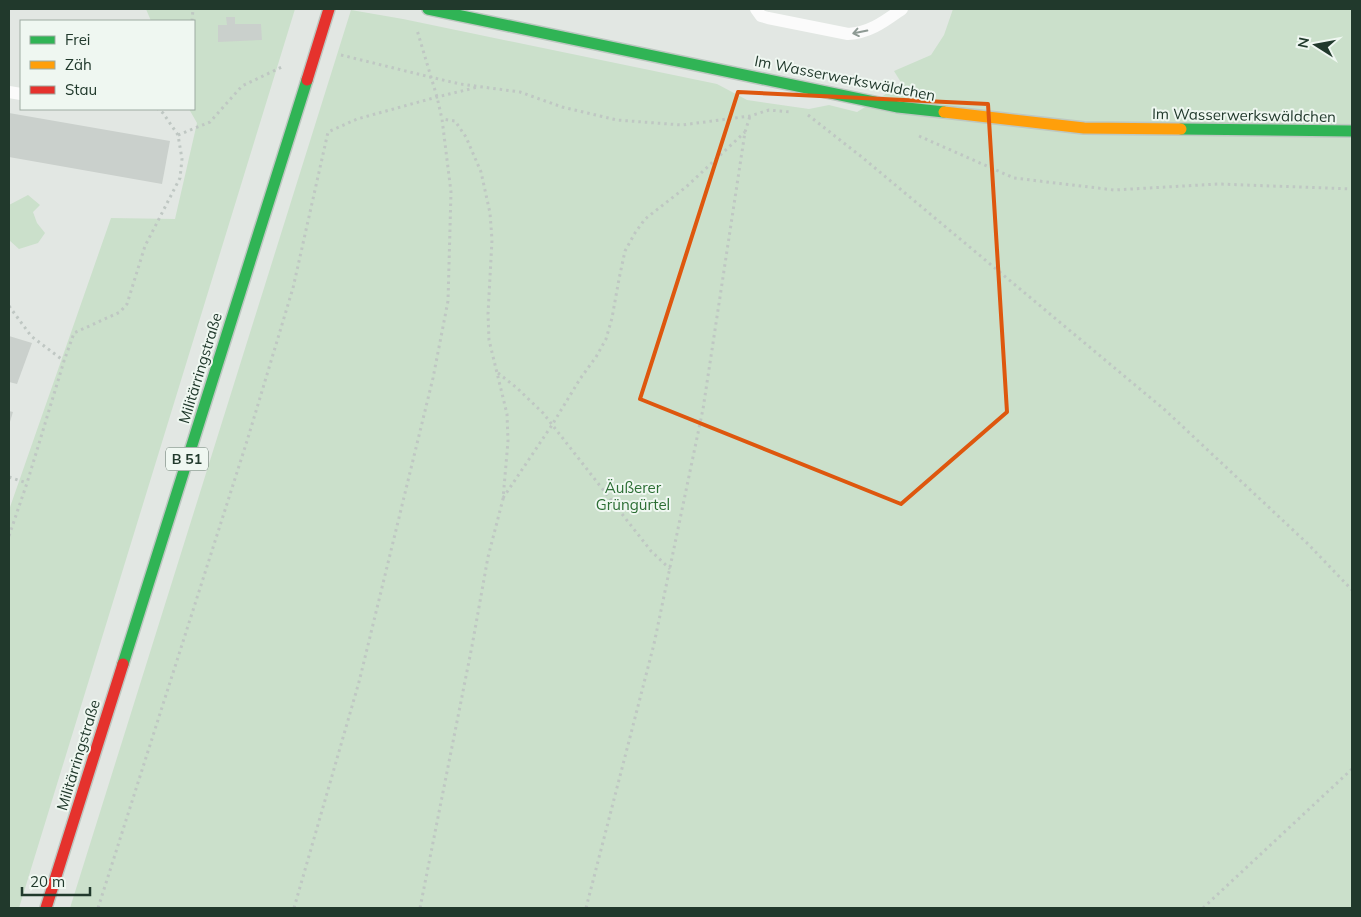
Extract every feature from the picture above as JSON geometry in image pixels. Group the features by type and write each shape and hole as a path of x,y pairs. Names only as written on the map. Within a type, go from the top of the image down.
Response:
{"main road":[{"name":"Militärringstraße","path":"46,908 329,9"},
{"name":"Im Wasserwerkswäldchen","path":"428,9 898,107 1084,128 1352,131"}],"lane":[{"path":"756,9 761,16 768,18 848,34 858,34 875,28 902,9"}],"path":[{"path":"294,908 359,682 441,340 448,301 451,192 442,119 416,27"},
{"path":"341,55 430,77 480,87 520,92 562,107 617,120 682,125 750,116 770,110 792,112"},
{"path":"178,135 210,122 242,86 284,66 288,58"},
{"path":"98,908 247,441 290,298 328,132 357,119 480,87"},
{"path":"9,536 74,333 120,312 127,304 145,246 180,178 182,159 178,135 159,110"},
{"path":"814,114 805,113 863,158 1165,410 1308,544 1352,590"},
{"path":"586,908 654,644 670,569 703,409 745,132 750,116"},
{"path":"420,908 488,557 502,499 508,441 507,414 489,340 488,314 492,240 490,213 481,172 466,137 455,121 442,119"},
{"path":"502,499 552,425 606,339 625,251 635,233 645,218 686,187 745,132"},
{"path":"914,134 1014,178 1114,190 1219,184 1352,189"},
{"path":"9,306 31,336 64,361"},
{"path":"497,372 531,401 651,551 670,569"},
{"path":"9,477 27,483"},
{"path":"1203,908 1352,769"}],"highlighted area":[{"path":"738,92 988,104 1007,412 901,504 640,399"}],"green space":[{"path":"146,9 295,9 19,908 9,908 9,510 111,218 175,219 197,123 190,110 195,110 195,20 151,20"},
{"name":"Äußerer Grüngürtel","path":"953,9 1352,9 1352,908 70,908 351,10 717,84 747,100 809,109 829,105 857,112 902,84 894,71 931,55 944,35"},
{"path":"28,195 40,205 33,212 37,223 45,233 38,243 19,249 9,240 9,205"}],"building":[{"path":"226,17 235,17 235,24 261,24 262,40 218,42 218,25 227,25"},
{"path":"9,113 170,141 162,184 9,157"},
{"path":"9,336 32,343 17,384 9,382"},
{"path":"9,411 13,412 9,425"}],"traffic: fast":[{"path":"428,9 898,107 944,112"},
{"path":"123,664 307,80"},
{"path":"1181,129 1352,131"}],"traffic: slow":[{"path":"944,112 1084,128 1181,129"}],"traffic: jam":[{"path":"307,80 329,9"},
{"path":"46,908 123,664"}]}
